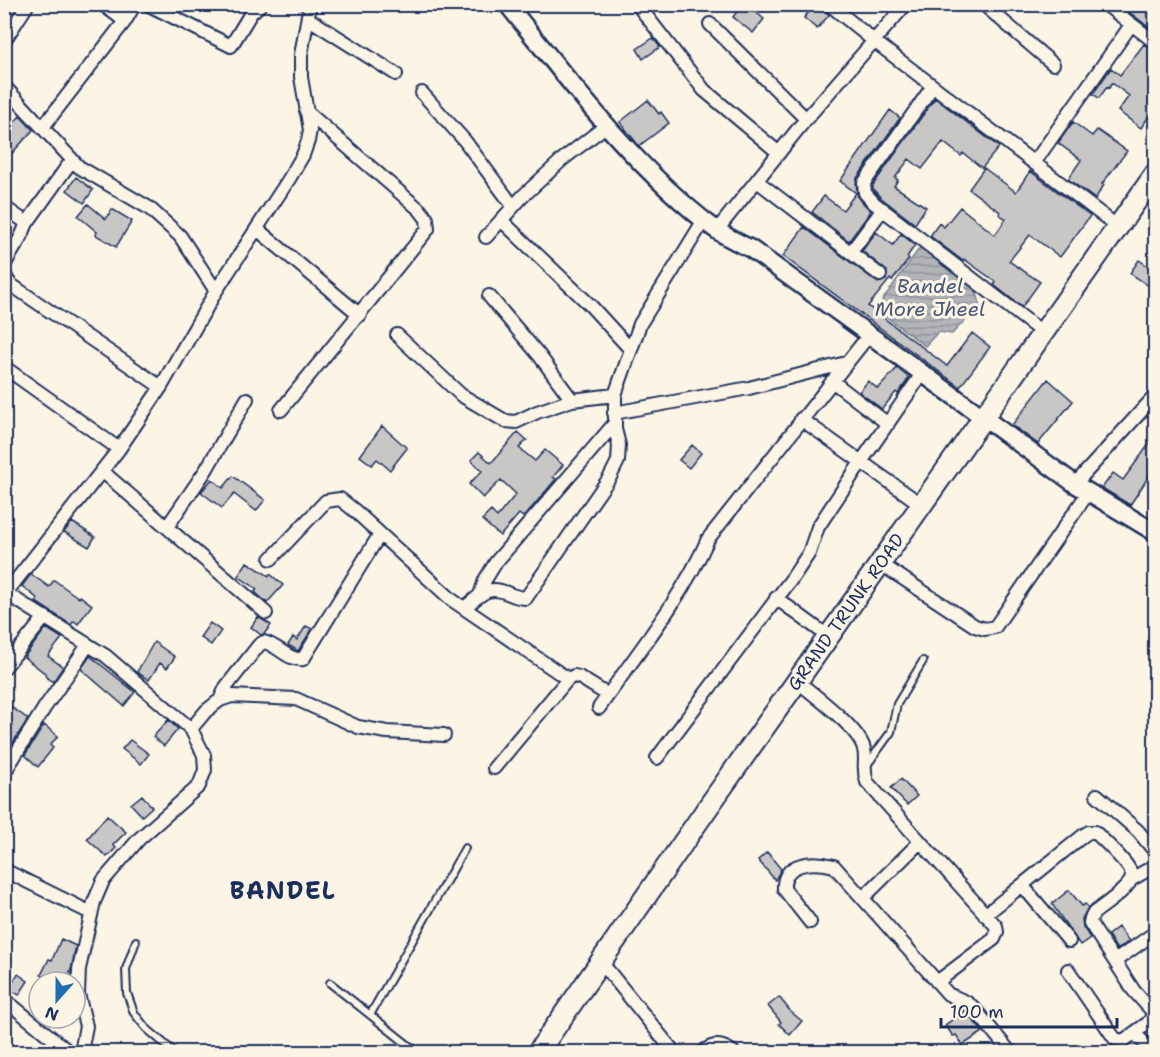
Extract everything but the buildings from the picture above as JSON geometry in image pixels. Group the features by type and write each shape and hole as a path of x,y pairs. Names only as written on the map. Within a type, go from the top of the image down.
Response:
{"main road":[{"name":"GRAND TRUNK ROAD","path":"537,1053 1155,173"}],"street":[{"path":"4,41 28,4"},
{"path":"102,4 125,21"},
{"path":"43,128 125,21 135,4"},
{"path":"147,4 231,46 251,13 261,4"},
{"path":"81,1053 86,1026 78,994 79,969 94,902 103,881 117,862 199,786 206,770 204,755 191,729 106,656 5,592 119,449 160,387 216,291 303,155 310,130 301,77 301,55 310,4"},
{"path":"507,4 607,125 661,184 710,225 751,249 1081,488 1155,533"},
{"path":"638,4 704,90 779,153"},
{"path":"830,4 874,41 1118,227"},
{"path":"464,608 489,589 497,588 519,598 526,598 534,588 610,477 618,461 619,445 614,418 615,395 640,324 710,225 757,181 806,119 906,4"},
{"path":"983,4 1053,64"},
{"path":"1105,4 1155,43"},
{"path":"309,19 396,74"},
{"path":"710,24 806,119"},
{"path":"1034,163 1131,25"},
{"path":"4,86 72,160 89,173 149,208 180,236 216,291"},
{"path":"933,86 864,183 865,193 883,210 1043,333"},
{"path":"422,93 465,141 513,206"},
{"path":"281,410 428,229 427,219 420,210 306,111"},
{"path":"486,237 513,206 563,159 607,125"},
{"path":"4,265 27,223 72,160"},
{"path":"757,181 880,275"},
{"path":"4,207 27,223"},
{"path":"851,252 883,210"},
{"path":"501,220 590,304 631,350"},
{"path":"256,229 360,315"},
{"path":"4,274 10,284 160,387"},
{"path":"489,296 572,400"},
{"path":"397,334 461,395 505,421 516,422 572,400 615,395"},
{"path":"599,708 679,593 697,564 708,539 868,335"},
{"path":"480,595 485,580 496,562 614,418 749,388 846,363"},
{"path":"4,367 119,449"},
{"path":"657,758 809,553 819,527 922,374"},
{"path":"832,381 888,424"},
{"path":"881,564 975,626 985,629 995,627 1081,488 1155,395"},
{"path":"167,527 206,470 246,399"},
{"path":"801,419 922,505"},
{"path":"102,471 266,613"},
{"path":"272,559 326,501 340,500 354,510 452,600 568,679"},
{"path":"220,700 226,687 259,645 264,642 292,658 303,658 380,534"},
{"path":"776,597 829,637"},
{"path":"4,668 45,617"},
{"path":"4,773 9,756 88,645"},
{"path":"495,768 568,679 574,676 579,677 608,694"},
{"path":"797,681 854,731 864,747 863,770 867,782 996,927 997,932 994,939 937,982"},
{"path":"191,729 206,711 220,700 232,696 296,699 358,727 387,732 444,735"},
{"path":"1097,795 1138,831 1155,853"},
{"path":"985,915 1089,832 1095,832 1126,865 1132,873 1132,879"},
{"path":"863,898 919,843"},
{"path":"810,922 784,889 785,876 792,868 801,864 834,866 948,994 973,1007 1010,1053"},
{"path":"1068,970 1115,1039 1123,1041 1148,1023 1153,1016 1152,1011 1134,991 1090,923 1090,918 1124,889 1132,879 1155,866"},
{"path":"4,870 91,914"},
{"path":"1022,885 1069,941"},
{"path":"1116,961 1155,932"},
{"path":"601,962 674,1053"},
{"path":"5,1002 69,1053"},
{"path":"1134,1033 1154,1053"},
{"path":"703,1053 710,1047 720,1046 733,1053"}],"lane":[{"path":"863,770 891,732 897,704 923,662"},
{"path":"370,1015 465,848"},
{"path":"136,941 126,969 127,993 134,1013 146,1028 175,1052"},
{"path":"330,983 417,1053"}],"water":[{"name":"Bandel More Jheel","path":"921,246 966,280 978,297 979,305 952,334 938,332 925,346 876,309"}],"district":[{"name":"BANDEL","path":"283,891"}]}
